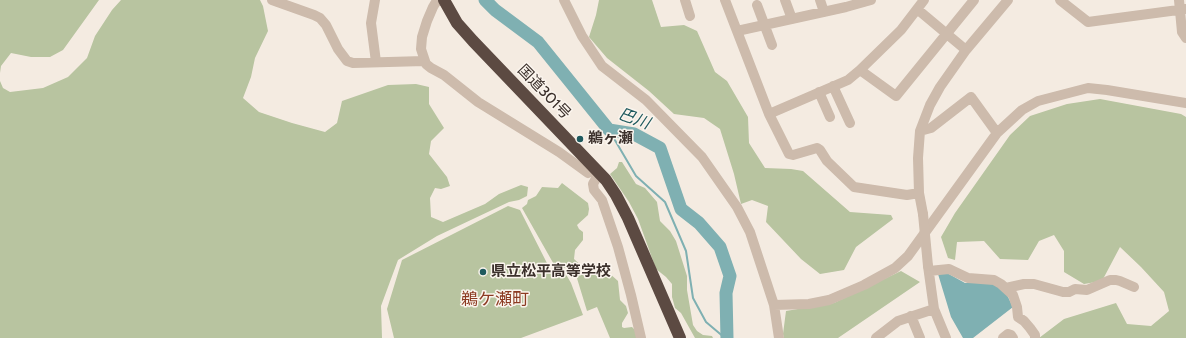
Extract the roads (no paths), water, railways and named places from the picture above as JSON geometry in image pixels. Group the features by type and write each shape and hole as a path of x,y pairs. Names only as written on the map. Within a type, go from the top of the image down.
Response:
{"highway":[{"name":"国道301号","path":"442,0 457,23 473,41 606,180 628,218 680,338"}],"street":[{"path":"272,0 308,12 320,18 326,25 338,49 347,61 424,61"},
{"path":"374,0 371,23 376,62"},
{"path":"442,0 436,2 433,7 422,37 421,49 426,64 444,75 478,102 560,152 588,173 596,170"},
{"path":"564,0 582,36 602,66 646,100 702,157 737,207 750,232 774,305 780,338"},
{"path":"685,0 690,16"},
{"path":"725,0 769,114 789,154 793,155 816,148 820,150 827,161 854,187 907,196 919,193"},
{"path":"785,0 792,19"},
{"path":"820,0 824,12"},
{"path":"737,32 824,12 845,3 871,0"},
{"path":"769,114 848,80 901,30 924,0"},
{"path":"860,70 896,96 974,0"},
{"path":"946,338 934,309 923,214 919,193 918,158 920,131 930,105 940,87 966,50 1008,0"},
{"path":"1060,0 1088,22 1182,6 1182,32 1186,38"},
{"path":"757,5 772,46"},
{"path":"917,9 966,50"},
{"path":"833,86 850,123"},
{"path":"774,305 809,304 829,300 864,285 895,268 908,256 997,133 1022,110 1038,101 1088,88 1186,104"},
{"path":"819,92 830,117"},
{"path":"920,131 931,128 971,97 997,133"},
{"path":"596,170 593,184 594,190 602,200 618,247 641,338"},
{"path":"929,268 949,269 968,278 994,280 1013,295 1017,307 1018,317 1030,328 1035,335 1035,338"},
{"path":"1006,288 1024,284 1034,284 1063,292 1069,292 1075,289 1087,290 1110,280 1120,281 1134,287"},
{"path":"876,338 898,321 934,309"},
{"path":"910,316 920,338"},
{"path":"1004,338 1008,334 1013,338"}],"water":[{"path":"947,273 965,283 994,283 1007,295 1013,307 973,338 963,338 951,317 938,274"}],"waterway":[{"name":"巴川","path":"485,0 495,10 538,42 609,130 634,134 660,148 681,209 699,223 720,247 730,276 726,293 727,338"},
{"path":"609,130 636,176 665,202 686,251 693,298 706,322 725,338"}],"place":[{"name":"鵜ヶ瀬","path":"580,139"},
{"name":"県立松平高等学校","path":"483,272"}],"district":[{"name":"鵜ケ瀬町","path":"495,300"}]}
